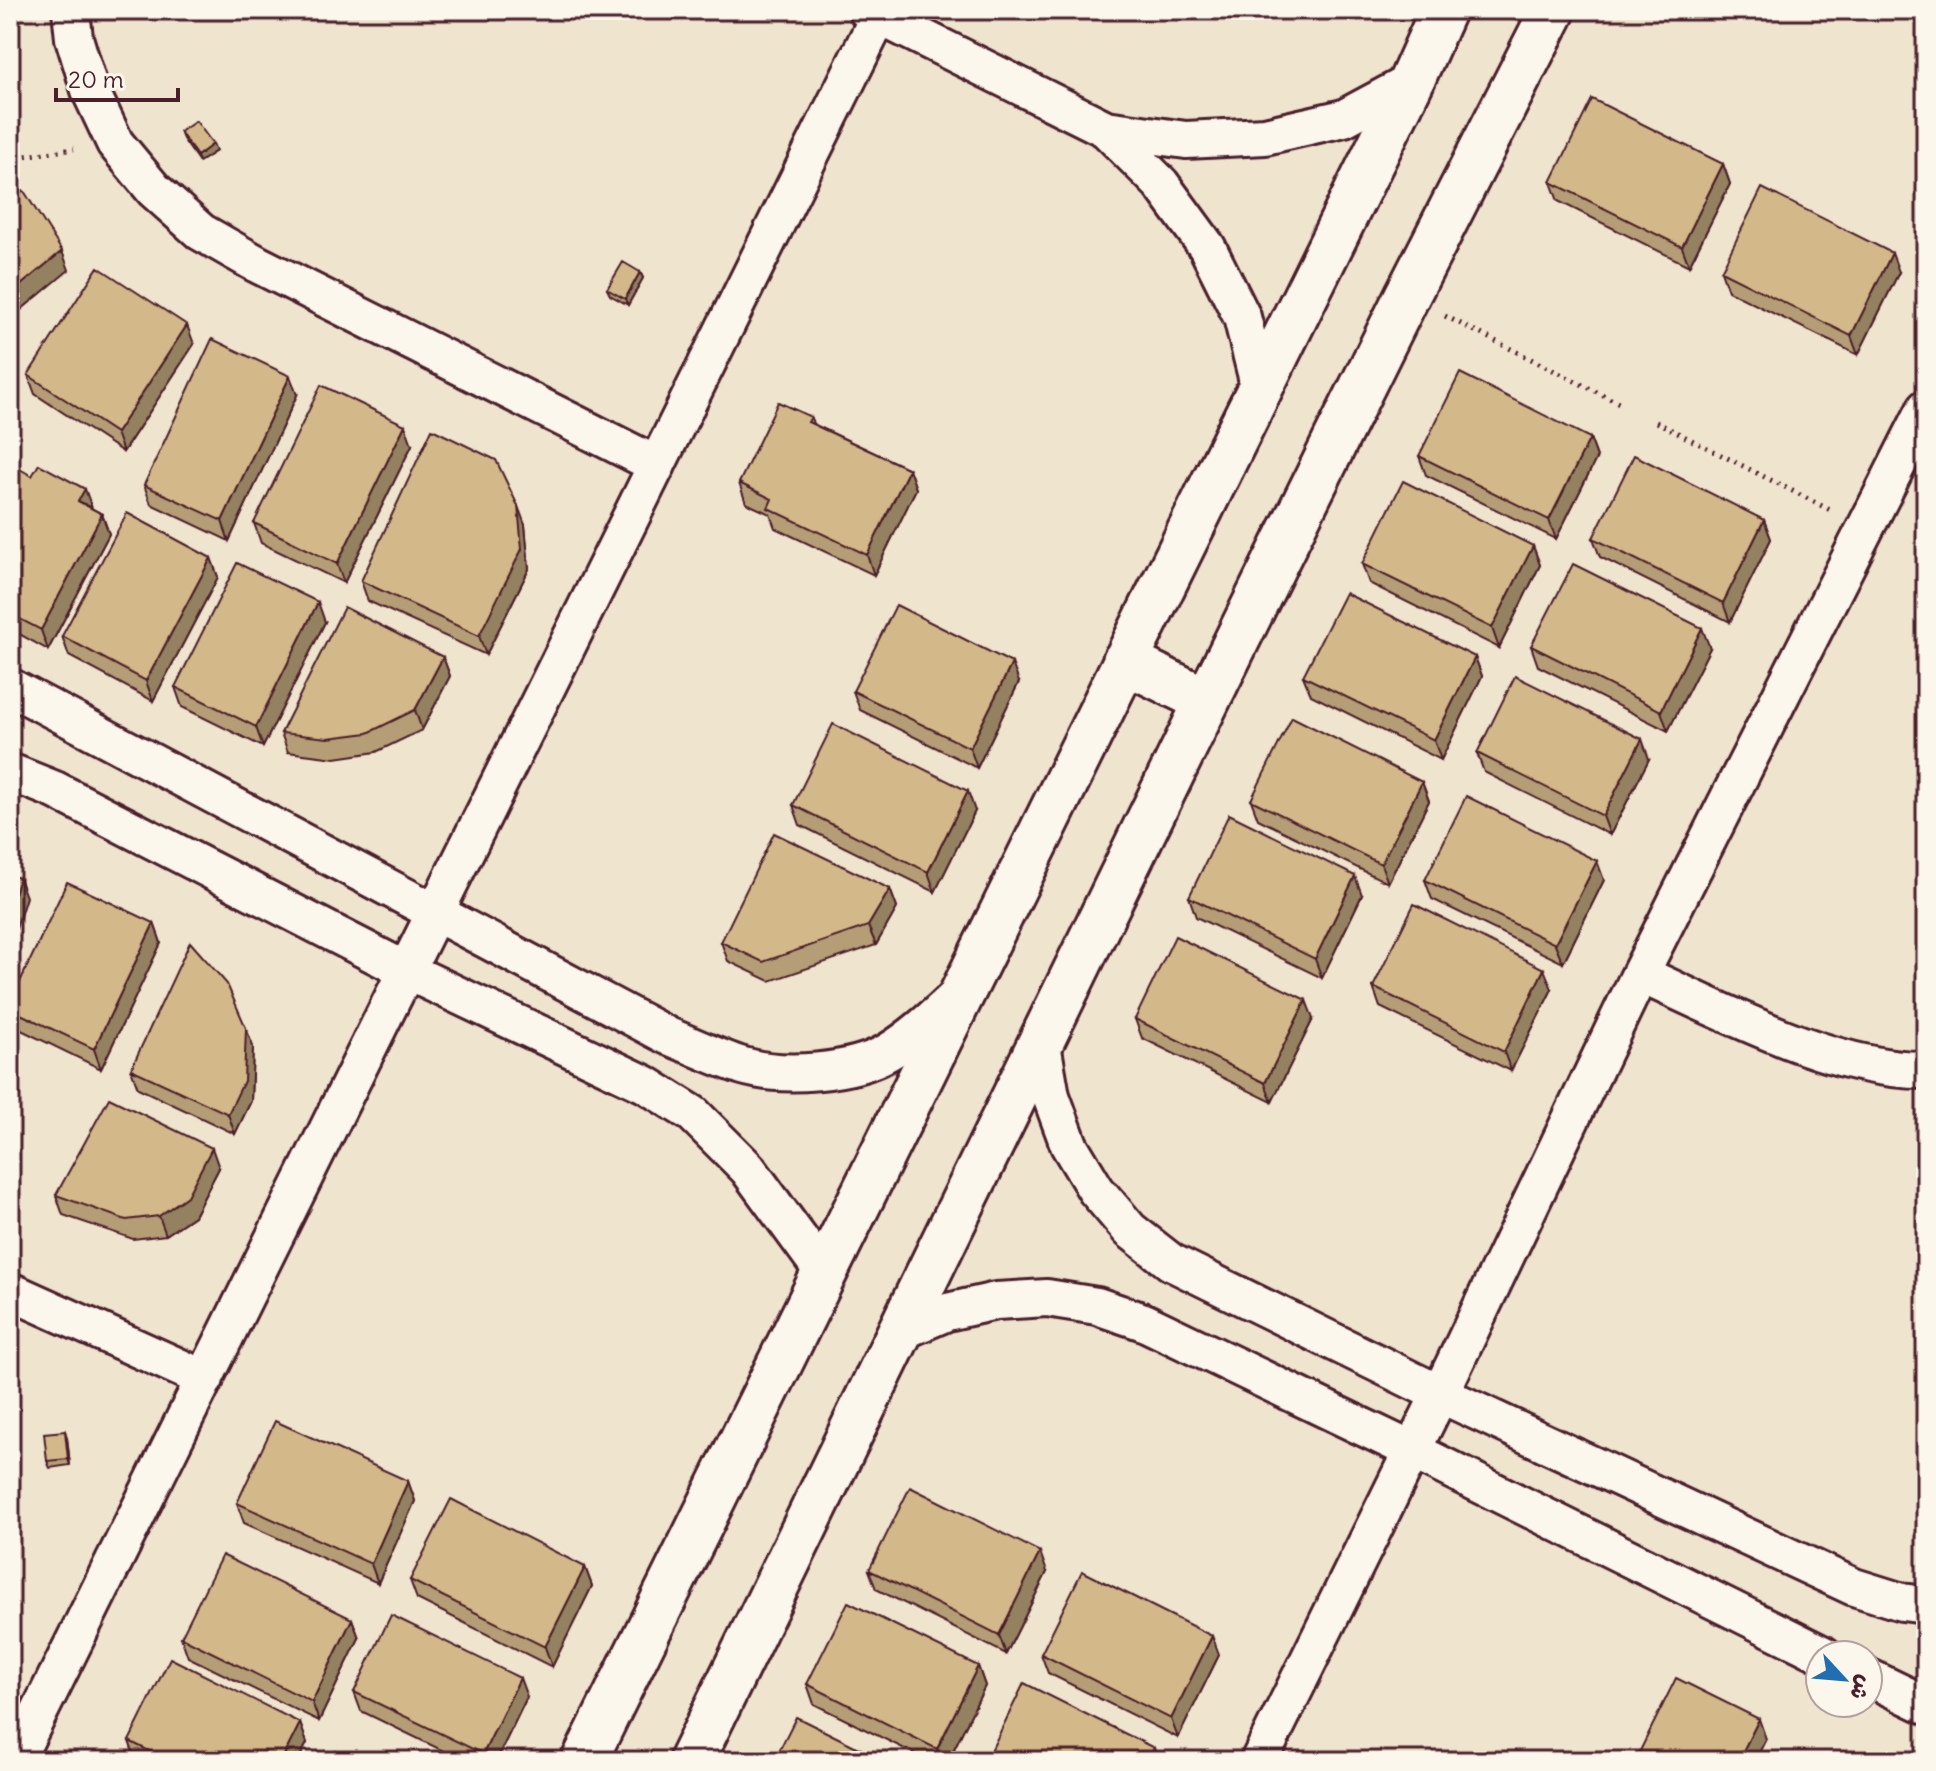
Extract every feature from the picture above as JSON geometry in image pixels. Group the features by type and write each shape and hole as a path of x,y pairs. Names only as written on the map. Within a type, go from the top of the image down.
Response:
{"street":[{"path":"71,10 74,38 90,90 115,143 154,190 201,232 257,264 657,465"},
{"path":"584,1761 1411,82 1443,10"},
{"path":"691,1761 1207,701 1407,296 1553,10"},
{"path":"15,1761 436,914 876,12 1106,129 1161,184 1207,247 1242,317 1260,389"},
{"path":"1106,129 1186,140 1265,136 1344,118 1411,82"},
{"path":"1259,1761 1440,1394 1640,974 1926,408"},
{"path":"1125,661 1207,701"},
{"path":"10,687 668,1036 745,1067 801,1072 855,1066 888,1051 926,1024 963,991"},
{"path":"10,772 55,790 407,971 645,1084 693,1114 748,1169 824,1273"},
{"path":"1640,974 1766,1032 1851,1060 1906,1070 1926,1070"},
{"path":"1042,1044 1051,1096 1069,1145 1096,1190 1130,1230 1171,1262 1440,1394 1854,1587 1902,1602 1926,1605"},
{"path":"10,1291 205,1379"},
{"path":"900,1332 947,1312 996,1301 1047,1298 1097,1306 1144,1322 1411,1450 1804,1645"},
{"path":"1884,1685 1926,1705"}],"path":[{"path":"10,158 115,143"},
{"path":"1407,296 1623,405"},
{"path":"1656,422 1865,527"}],"building":[{"path":"1592,99 1723,164 1682,247 1551,182"},
{"path":"196,121 213,144 197,156 180,132"},
{"path":"1762,188 1892,253 1851,336 1721,271"},
{"path":"24,191 62,251 10,294 10,193"},
{"path":"623,262 640,272 625,299 607,289"},
{"path":"98,267 187,325 116,433 28,375"},
{"path":"212,339 290,376 222,521 144,485"},
{"path":"1460,373 1590,438 1549,520 1419,456"},
{"path":"321,385 405,425 337,564 254,523"},
{"path":"778,402 811,417 808,422 909,469 867,555 768,508 772,499 739,483"},
{"path":"432,429 496,460 518,506 522,549 479,636 361,581"},
{"path":"1634,455 1764,520 1723,603 1593,538"},
{"path":"11,464 32,476 39,464 85,489 78,501 102,514 41,630 10,614"},
{"path":"1403,481 1533,546 1492,628 1362,564"},
{"path":"127,513 211,558 146,681 62,636"},
{"path":"1926,557 1926,572 1920,569"},
{"path":"237,563 318,602 256,727 175,687"},
{"path":"1573,564 1702,628 1661,711 1531,646"},
{"path":"1345,593 1475,657 1434,740 1303,676"},
{"path":"896,605 1012,663 970,748 853,691"},
{"path":"344,607 443,657 415,710 368,733 328,738 281,733"},
{"path":"1515,676 1642,739 1603,816 1477,753"},
{"path":"1292,717 1422,782 1381,864 1251,800"},
{"path":"833,724 968,791 928,872 793,805"},
{"path":"1466,796 1597,861 1555,944 1425,880"},
{"path":"1229,814 1355,876 1315,959 1189,897"},
{"path":"774,833 890,889 868,926 763,962 721,942"},
{"path":"10,875 19,878 10,906"},
{"path":"67,882 154,923 94,1049 10,1009 10,1003"},
{"path":"1414,904 1544,969 1504,1052 1373,987"},
{"path":"1175,936 1306,1000 1265,1083 1135,1019"},
{"path":"190,942 227,984 246,1028 244,1081 228,1114 131,1069"},
{"path":"109,1098 212,1148 187,1196 159,1216 126,1220 56,1195"},
{"path":"275,1421 408,1481 371,1564 237,1503"},
{"path":"65,1431 68,1459 47,1461 44,1433"},
{"path":"910,1487 1040,1552 999,1635 869,1570"},
{"path":"451,1499 585,1567 545,1647 410,1580"},
{"path":"222,1555 352,1619 312,1702 181,1637"},
{"path":"1082,1571 1212,1636 1171,1719 1041,1654"},
{"path":"848,1602 978,1666 937,1749 807,1684"},
{"path":"391,1615 520,1678 483,1754 354,1692"},
{"path":"170,1658 300,1723 281,1761 169,1761 129,1741"},
{"path":"1676,1678 1759,1719 1738,1761 1635,1761"},
{"path":"1024,1683 1154,1748 1148,1761 986,1761"},
{"path":"796,1717 885,1761 774,1761"},
{"path":"336,1751 357,1761 331,1761"}]}
